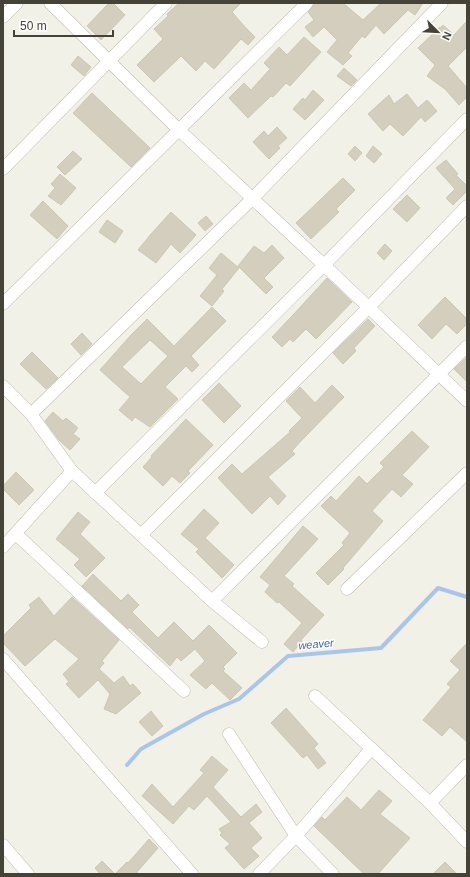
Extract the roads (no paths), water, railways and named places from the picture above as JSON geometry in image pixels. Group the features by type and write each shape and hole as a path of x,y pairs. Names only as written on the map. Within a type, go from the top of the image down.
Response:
{"street":[{"path":"3,17 17,3"},
{"path":"50,3 179,130 467,401"},
{"path":"3,169 166,3"},
{"path":"3,304 307,3"},
{"path":"30,414 252,198 442,3"},
{"path":"95,493 324,265 467,119"},
{"path":"141,535 368,308 467,206"},
{"path":"212,601 467,346"},
{"path":"3,386 30,414 72,471 212,601 262,642"},
{"path":"3,547 72,471"},
{"path":"347,589 467,473"},
{"path":"16,534 184,691"},
{"path":"3,659 192,874"},
{"path":"315,696 430,803 467,842"},
{"path":"229,734 296,836 333,874"},
{"path":"259,874 296,836 371,748"},
{"path":"430,803 467,765"},
{"path":"3,846 28,874"}],"waterway":[{"name":"weaver","path":"127,765 141,749 204,714 239,699 288,656 381,648 438,588 467,597"}]}
